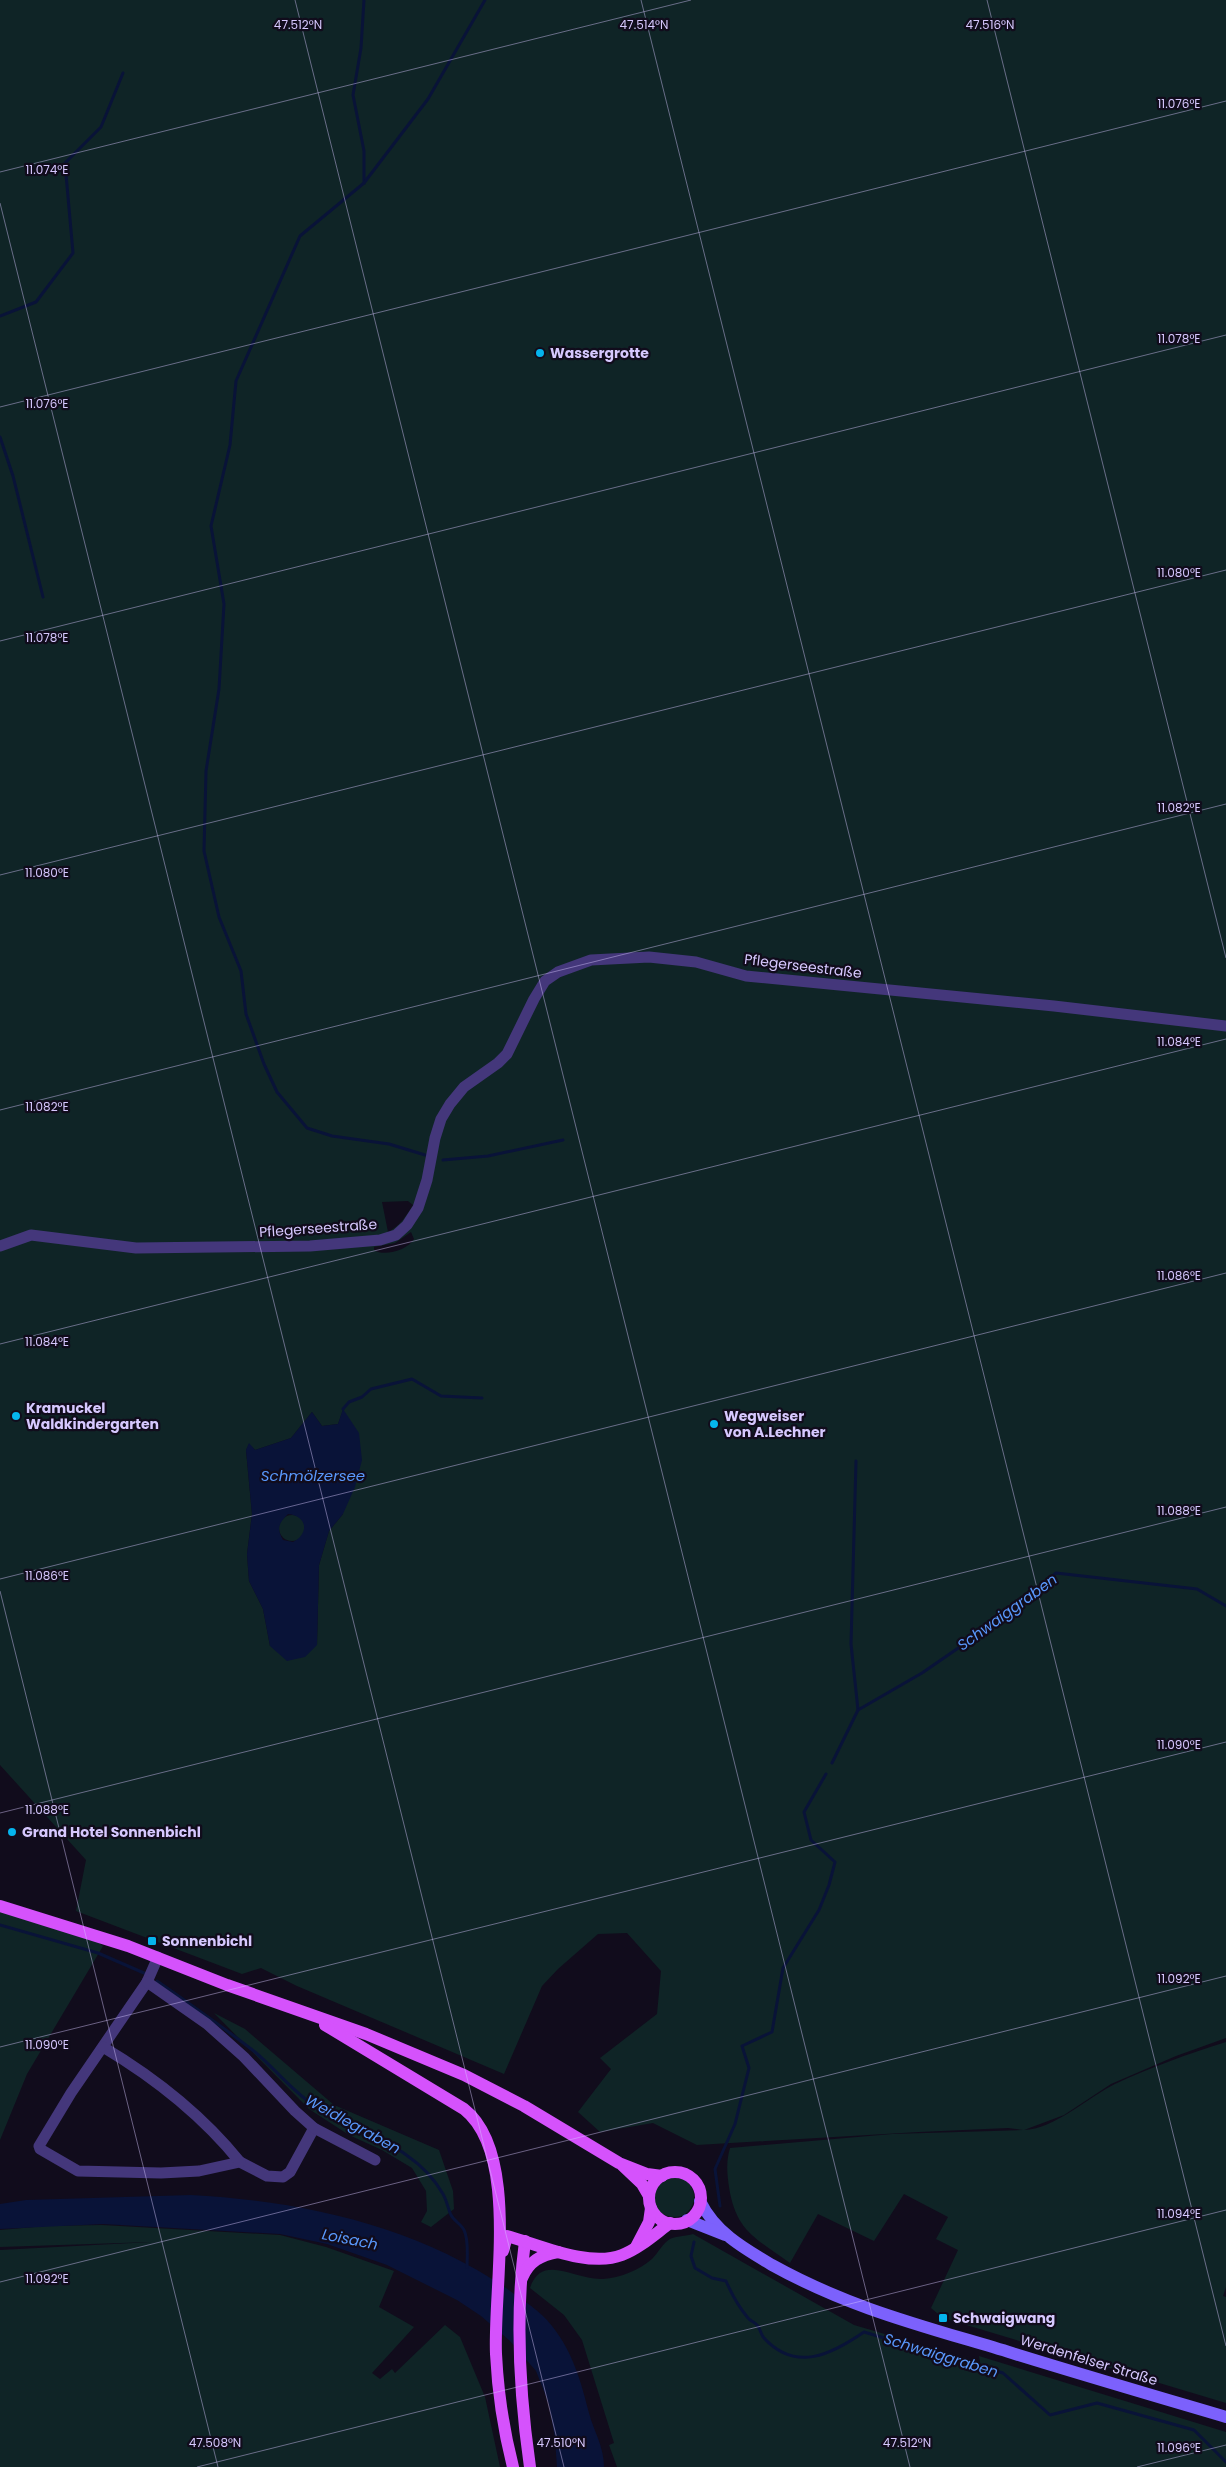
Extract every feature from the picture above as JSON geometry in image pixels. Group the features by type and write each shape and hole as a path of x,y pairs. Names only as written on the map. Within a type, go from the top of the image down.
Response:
{"main road":[{"path":"0,1906 158,1957 227,1985 366,2034 464,2075 524,2106 620,2163 647,2174 662,2176 678,2172 689,2176 697,2184 700,2201 697,2210 687,2220 670,2223 622,2255 596,2260 506,2236 498,2276"},
{"path":"306,2013 475,2118 487,2140 497,2183 498,2276 496,2353 501,2422 513,2467"},
{"path":"620,2163 642,2184 650,2202 661,2219 670,2223"},
{"path":"636,2247 649,2222 652,2186 662,2176"},
{"path":"525,2241 520,2286 519,2368 530,2467"},
{"path":"520,2286 534,2260 546,2254 561,2251"}],"street":[{"name":"Pflegerseestraße","path":"0,1246 31,1235 76,1242 154,1248 310,1246 380,1240 396,1235 407,1225 418,1208 427,1180 441,1119 450,1104 464,1087 498,1063 507,1054 534,999 545,982 558,972 591,960 649,957 686,961 746,976 1054,1006 1226,1026"},
{"path":"158,1957 147,1982 50,2126 39,2146 40,2149 78,2171 161,2173 199,2171 240,2162"},
{"path":"147,1982 207,2024 244,2057 282,2098 314,2128 376,2160"},
{"path":"103,2047 134,2066 175,2096 221,2140 240,2162 267,2176 283,2177 290,2172 314,2128"},
{"name":"Werdenfelser Straße","path":"700,2201 706,2213 725,2235 745,2250 802,2281 858,2306 1226,2417"},
{"name":"Werdenfelser Straße","path":"687,2220 725,2235"}],"green space":[{"path":"0,0 1226,0 1226,2038 1176,2056 1111,2084 1064,2115 1024,2130 1035,2129 1059,2119 1115,2084 1170,2061 1226,2042 1226,2287 1223,2296 1226,2297 1226,2403 943,2318 931,2308 958,2250 936,2239 948,2217 904,2194 874,2241 818,2214 790,2263 749,2232 742,2224 732,2202 727,2172 730,2148 892,2134 1023,2130 1008,2128 919,2132 697,2145 653,2123 600,2132 578,2112 611,2069 600,2058 657,2014 661,1971 627,1933 598,1934 558,1969 542,1986 504,2074 297,1986 261,1968 242,1974 76,1911 86,1860 0,1765","holes":["408,1201 413,1205 399,1224 388,1232 382,1202","411,1232 414,1239 401,1249 384,1253 374,1250 374,1247 395,1243","343,1410 343,1514 329,1531 319,1565 317,1644 270,1646 263,1609 249,1581 247,1554 252,1514 246,1450 249,1444 255,1450 291,1438 312,1412 322,1426 338,1424"]},
{"path":"292,1515 301,1519 305,1528 301,1537 292,1541 283,1537 279,1528 283,1519"},
{"path":"0,1906 86,1933 103,1946 27,2074 0,2140"},
{"path":"214,2013 245,2029 334,2105 439,2150 453,2191 454,2209 431,2227 421,2222 427,2211 426,2191 412,2168 382,2150 349,2135 309,2109"},
{"path":"670,2177 678,2177 685,2180 691,2186 694,2197 691,2208 685,2214 678,2217 670,2217 663,2214 657,2208 654,2201 654,2193 657,2186 663,2180"},
{"path":"102,2225 280,2235 326,2247 394,2271 379,2307 414,2327 372,2373 380,2379 392,2369 395,2373 445,2325 460,2337 485,2397 500,2467 0,2467 0,2250 151,2242 0,2247 0,2230 46,2226"},
{"path":"693,2234 854,2325 980,2362 979,2356 1226,2432 1226,2467 617,2467 609,2445 614,2443 582,2340 564,2315 530,2288 535,2277 551,2270 603,2279 623,2275 647,2263 670,2239"}],"water":[{"name":"Schmölzersee","path":"343,1409 359,1433 362,1460 355,1487 343,1514 329,1531 319,1565 317,1645 305,1657 287,1661 270,1646 263,1609 249,1581 247,1554 252,1514 246,1450 249,1443 255,1450 291,1438 312,1412 322,1426 338,1424","holes":["288,1514 295,1515 303,1522 304,1530 302,1535 293,1542 283,1540 279,1529 282,1520"]},
{"name":"Loisach","path":"191,2195 274,2203 355,2220 394,2232 433,2248 470,2266 506,2288 542,2315 566,2346 601,2446 604,2467 557,2467 555,2439 549,2404 536,2371 510,2341 481,2316 457,2300 387,2265 327,2244 280,2234 103,2224 0,2229 0,2204 26,2200"}],"waterway":[{"path":"364,0 361,48 353,95 364,151 364,183"},
{"path":"425,1155 389,1144 332,1136 307,1128 277,1092 264,1064 246,1014 241,971 219,917 204,851 206,771 219,689 224,604 211,526 230,445 236,381 300,236 364,183 428,99 485,0"},
{"path":"0,316 36,302 73,253 65,163 101,127 123,73"},
{"path":"0,437 13,476 43,597"},
{"path":"443,1160 488,1156 563,1140"},
{"path":"343,1409 349,1402 362,1397 371,1389 412,1379 441,1396 482,1398"},
{"path":"856,1461 851,1644 858,1710"},
{"name":"Schwaiggraben","path":"832,1763 858,1710 922,1673 1015,1609 1056,1573 1197,1589 1226,1606"},
{"name":"Schwaiggraben","path":"720,2206 715,2169 735,2124 749,2068 742,2046 772,2032 783,1968 819,1910 829,1885 835,1862 811,1840 804,1812 826,1774"},
{"name":"Weidlegraben","path":"0,1925 98,1953 144,1973"},
{"name":"Weidlegraben","path":"157,1981 255,2052 308,2101 325,2112 399,2150 416,2162 431,2176 446,2199 452,2217 466,2234 467,2267"},
{"name":"Schwaiggraben","path":"694,2242 691,2256 695,2268 712,2278 726,2281 738,2305 749,2319 758,2326 764,2338 776,2349 789,2355 801,2357 827,2353 864,2332 1003,2373 1050,2415 1097,2403 1194,2430 1226,2462"}],"place":[{"name":"Wassergrotte","path":"540,353"},
{"name":"Kramuckel Waldkindergarten","path":"16,1416"},
{"name":"Wegweiser von A.Lechner","path":"714,1424"},
{"name":"Grand Hotel Sonnenbichl","path":"12,1832"},
{"name":"Sonnenbichl","path":"152,1941"},
{"name":"Schwaigwang","path":"943,2318"}]}
